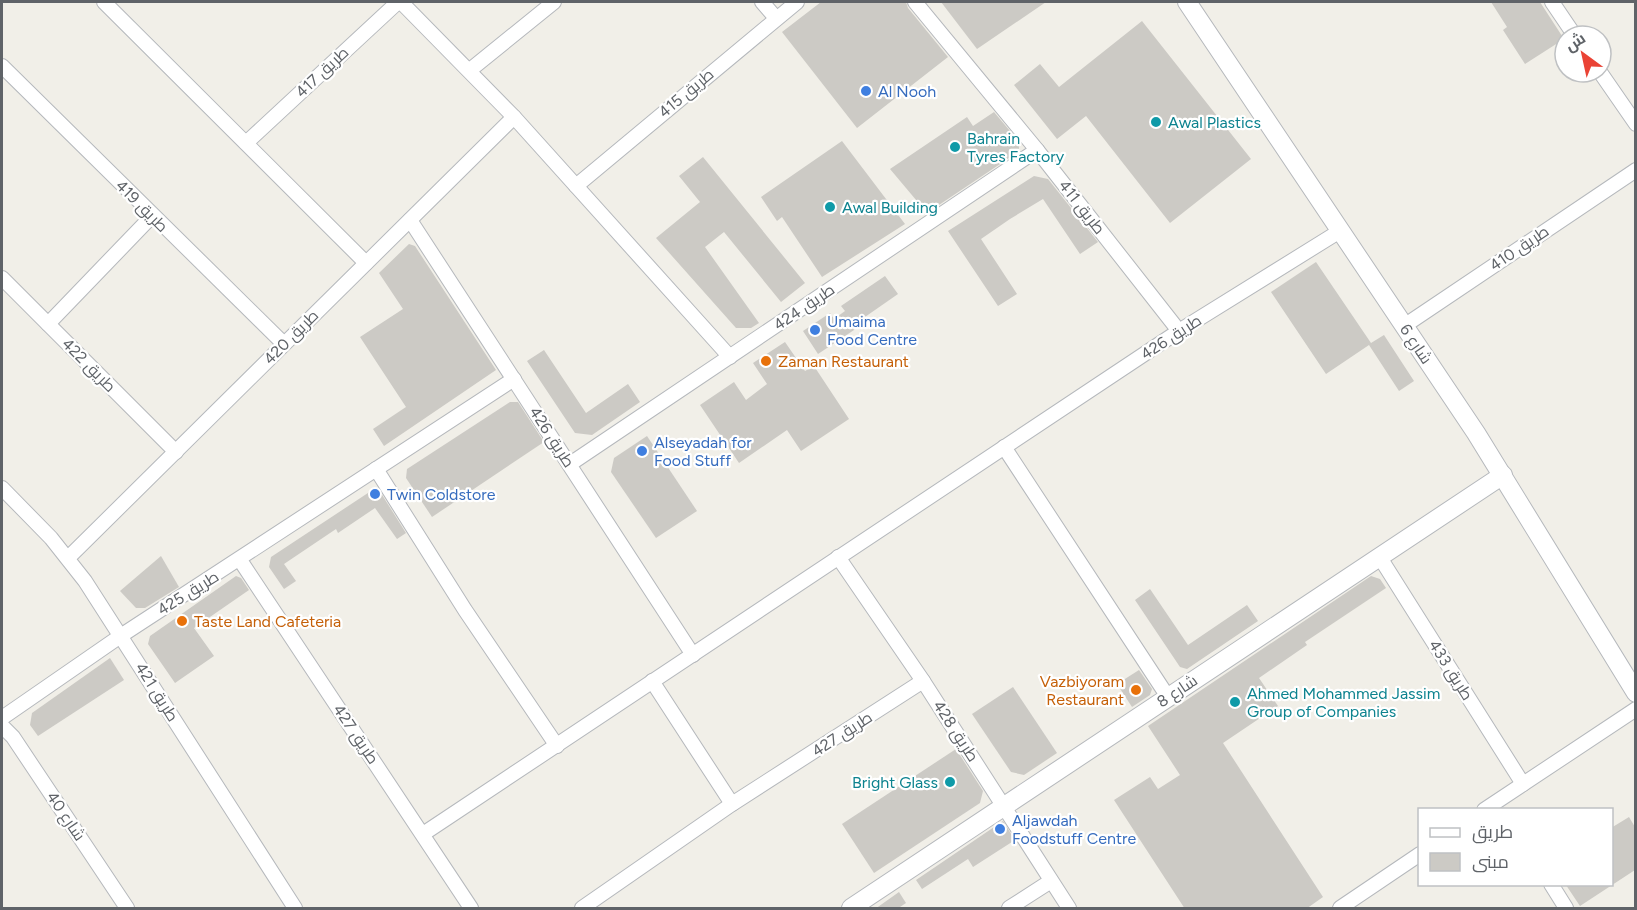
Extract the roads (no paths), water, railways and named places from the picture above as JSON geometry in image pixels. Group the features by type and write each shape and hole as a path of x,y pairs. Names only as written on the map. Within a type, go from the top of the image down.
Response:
{"street":[{"path":"105,2 366,263"},
{"path":"399,2 470,70 514,117 730,357"},
{"name":"طريق 417","path":"246,143 399,2"},
{"path":"470,70 554,2"},
{"path":"762,2 776,18"},
{"name":"طريق 415","path":"576,186 797,2"},
{"name":"طريق 411","path":"915,2 1037,150 1179,331"},
{"name":"شارع 6","path":"1187,2 1503,475 1589,621 1635,693"},
{"path":"1552,2 1567,24"},
{"name":"طريق 419","path":"2,66 284,344"},
{"path":"1608,84 1635,124"},
{"name":"طريق 420","path":"68,558 514,117"},
{"name":"طريق 424","path":"570,464 1037,150"},
{"name":"طريق 410","path":"1404,326 1635,170"},
{"path":"48,324 152,216"},
{"name":"طريق 426","path":"410,220 693,655"},
{"name":"طريق 426","path":"423,834 1179,331 1340,231"},
{"name":"طريق 422","path":"2,278 176,452"},
{"name":"طريق 425","path":"2,718 122,635 514,379"},
{"path":"1004,447 1168,697"},
{"path":"376,469 465,610 557,746"},
{"name":"شارع 8","path":"850,909 1503,475"},
{"name":"طريق 421","path":"2,488 68,558 122,635 295,909"},
{"name":"طريق 433","path":"1378,556 1523,784"},
{"name":"طريق 428","path":"838,557 923,681 1069,909"},
{"name":"طريق 427","path":"240,560 471,909"},
{"path":"652,681 732,804"},
{"name":"طريق 427","path":"582,909 732,804 923,681"},
{"path":"1500,805 1523,784 1635,710"},
{"name":"شارع 40","path":"2,726 13,737 127,909"},
{"path":"1340,909 1361,903 1418,855"},
{"path":"1009,909 1051,880"},
{"path":"1552,886 1566,909"}],"place":[{"name":"Al Nooh","path":"866,91"},
{"name":"Awal Plastics","path":"1156,122"},
{"name":"Bahrain Tyres Factory","path":"955,147"},
{"name":"Awal Building","path":"830,207"},
{"name":"Umaima Food Centre","path":"815,330"},
{"name":"Zaman Restaurant","path":"766,361"},
{"name":"Alseyadah for Food Stuff","path":"642,451"},
{"name":"Twin Coldstore","path":"375,494"},
{"name":"Taste Land Cafeteria","path":"182,621"},
{"name":"Vazbiyoram Restaurant","path":"1136,690"},
{"name":"Ahmed Mohammed Jassim Group of Companies","path":"1235,702"},
{"name":"Bright Glass","path":"950,782"},
{"name":"Aljawdah Foodstuff Centre","path":"1000,829"}]}
